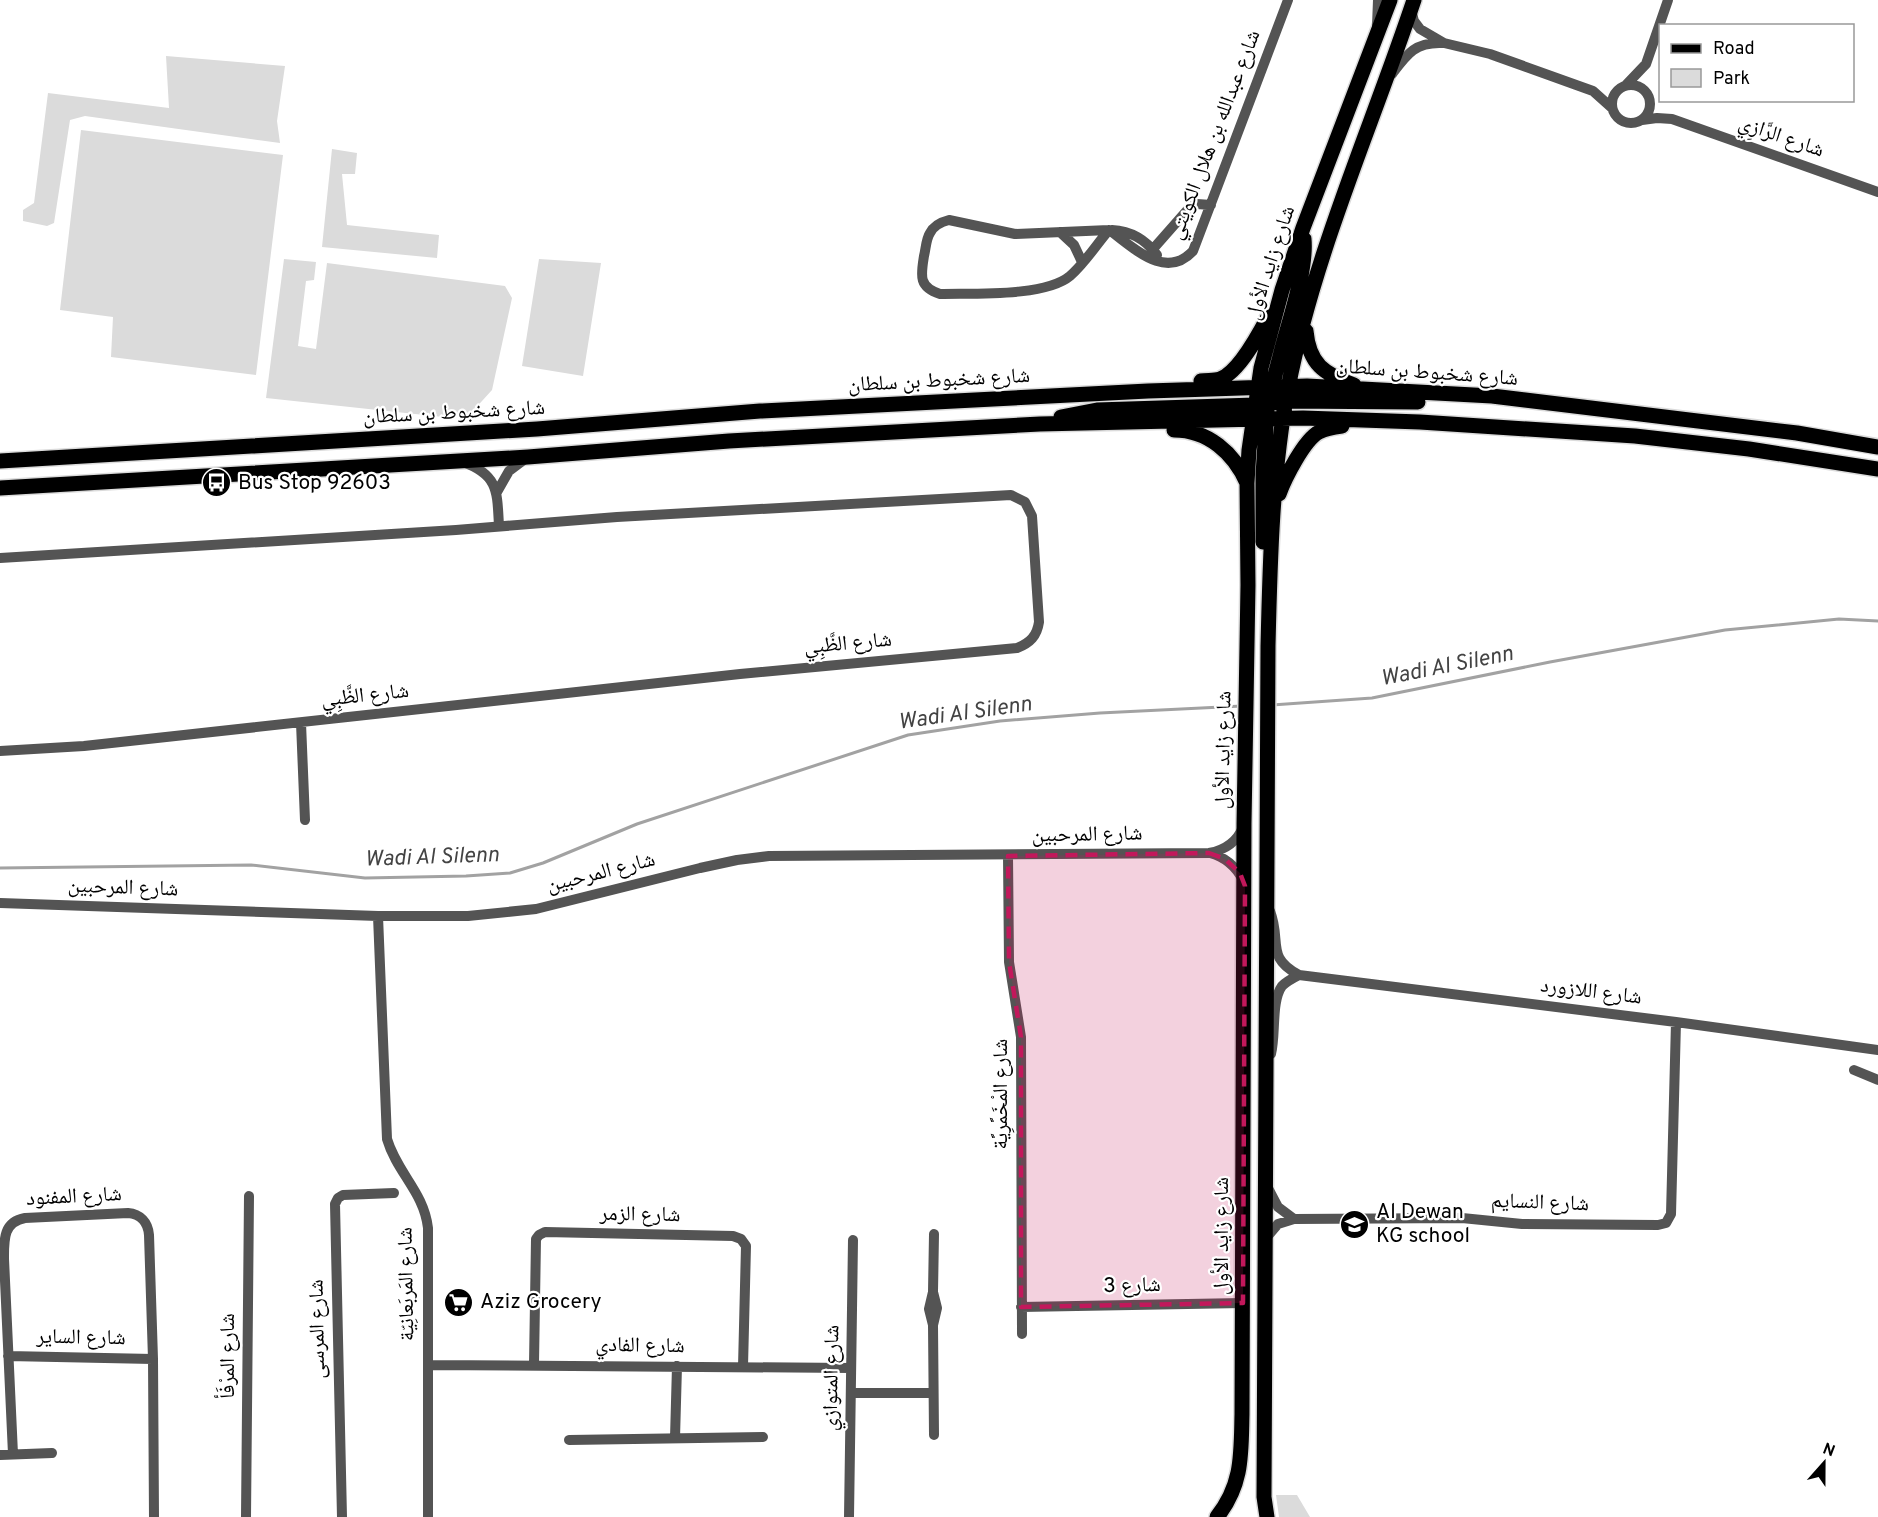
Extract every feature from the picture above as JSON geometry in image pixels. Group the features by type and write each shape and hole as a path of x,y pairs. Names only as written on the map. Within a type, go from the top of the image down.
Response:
{"main road":[{"name":"شارع زايد الأول","path":"1269,402 1261,368 1282,290 1389,0"},
{"name":"شارع زايد الأول","path":"1217,1517 1228,1501 1240,1469 1243,1303 1247,483 1269,402 1305,320 1317,277 1412,5"},
{"path":"1270,582 1265,569 1263,548 1263,475 1269,402 1304,259 1303,228"},
{"path":"1148,391 1167,384 1216,380 1226,375 1238,364 1255,340 1282,290"},
{"path":"1305,320 1307,346 1318,365 1329,375 1371,390"},
{"name":"شارع شخبوط بن سلطان","path":"0,488 528,457 729,441 1040,424 1371,390 1492,396 1797,433 1878,447"},
{"name":"شارع شخبوط بن سلطان","path":"0,461 537,429 750,412 1148,391 1269,402 1283,419 1374,420 1553,430 1673,440 1781,453 1878,469"},
{"path":"1269,402 1421,402 1492,396"},
{"name":"شارع زايد الأول","path":"1267,1517 1264,1497 1268,646 1274,506 1283,419"},
{"path":"1274,506 1294,463 1315,435 1325,429 1374,420"},
{"path":"1040,424 1082,430 1195,432 1229,454 1247,483"}],"street":[{"name":"شارع عبدالله بن هلال الكويتي","path":"1162,263 1179,262 1193,251 1288,0"},
{"path":"1379,0 1379,29"},
{"path":"1660,24 1668,0"},
{"path":"1412,5 1416,26 1444,43"},
{"path":"1383,86 1401,62 1417,46 1425,43 1444,43 1490,54 1593,91 1624,122 1633,123 1642,120 1650,108 1646,64 1659,26"},
{"path":"1612,108 1613,98 1646,64"},
{"path":"1593,91 1638,86 1648,96"},
{"name":"شارع الرَّازِي","path":"1648,96 1672,119"},
{"name":"شارع الرَّازِي","path":"1642,120 1672,119 1878,192"},
{"path":"1153,249 1190,207 1197,204 1211,205"},
{"path":"1109,230 1082,262 1055,285 1035,290 940,294 925,286 922,278 927,240 935,226 941,222 957,220 1015,234 1109,230 1118,230 1136,236 1153,249 1162,263"},
{"path":"1109,230 1145,256 1162,263"},
{"path":"1059,232 1074,245 1082,262"},
{"path":"497,492 509,471 528,457"},
{"path":"459,461 481,471 490,479 497,492 499,526"},
{"name":"شارع الظَّبِي","path":"0,558 456,531 617,517 1011,495 1025,502 1032,516 1038,629 1030,641 1017,648 740,674 84,746 0,751"},
{"path":"301,723 305,820"},
{"name":"شارع المرحبين","path":"1209,853 1229,846 1238,836 1244,824"},
{"name":"شارع المرحبين","path":"0,903 378,916 468,916 536,909 753,857 819,854 1008,856 1209,853 1219,855 1231,863 1240,873 1245,886"},
{"name":"شارع المْخَمَّرِيَّة","path":"1008,856 1010,962 1021,1037 1022,1334"},
{"path":"1267,906 1275,929 1279,961 1283,966 1299,975"},
{"name":"شارع المَربَعانِيّة","path":"378,916 386,1132 391,1153 422,1202 427,1219 428,1517"},
{"path":"1266,1064 1275,1036 1279,992 1289,980 1299,975"},
{"name":"شارع اللازورد","path":"1299,975 1676,1022 1878,1050"},
{"name":"شارع النسايم","path":"1294,1219 1462,1218 1522,1224 1658,1225 1666,1223 1671,1214 1676,1022"},
{"path":"1854,1070 1878,1080"},
{"path":"1266,1179 1272,1199 1278,1207 1294,1219"},
{"name":"شارع المرسى","path":"342,1517 335,1204 343,1195 394,1193"},
{"name":"شارع المرْفَأ","path":"246,1517 249,1196"},
{"name":"شارع المفنود","path":"13,1454 4,1242 9,1225 25,1218 128,1213 141,1218 149,1230 154,1517"},
{"path":"1266,1238 1278,1224 1294,1219"},
{"name":"شارع الزمر","path":"534,1364 536,1239 545,1232 733,1236 741,1239 746,1246 743,1367"},
{"path":"934,1234 933,1292 929,1309 933,1325 934,1436"},
{"name":"شارع المتوازي","path":"849,1517 853,1240"},
{"name":"شارع 3","path":"1021,1307 1243,1303"},
{"name":"شارع الساير","path":"8,1356 153,1359"},
{"name":"شارع الفادي","path":"428,1365 851,1368"},
{"path":"675,1438 677,1366"},
{"path":"852,1393 933,1393"},
{"path":"569,1440 763,1437"},
{"path":"0,1455 52,1453"}],"highlighted area":[{"path":"1209,853 1225,859 1240,873 1245,886 1243,1303 1021,1307 1021,1037 1009,962 1008,856"}],"green space":[{"path":"166,56 285,66 277,121 280,143 85,116 70,120 54,223 47,226 23,221 23,210 34,203 48,93 169,108"},
{"path":"81,130 283,155 256,375 111,357 113,317 60,310"},
{"path":"332,149 357,153 355,174 342,174 347,225 439,235 437,258 322,247"},
{"path":"284,259 316,262 314,280 306,281 298,346 316,349 327,263 505,286 512,298 492,390 472,412 443,417 266,398"},
{"path":"539,259 601,263 583,376 522,366"},
{"path":"1276,1495 1297,1495 1310,1517 1279,1517"}],"waterway":[{"name":"Wadi Al Silenn","path":"1272,705 1372,698 1725,630 1839,619 1878,621"},
{"name":"Wadi Al Silenn","path":"0,868 251,865 365,878 510,873 543,863 637,824 908,735 1000,721 1242,706"}],"place":[{"name":"Bus Stop 92603","path":"217,483"},
{"name":"Al Dewan KG school","path":"1355,1224"},
{"name":"Aziz Grocery","path":"459,1302"}]}
